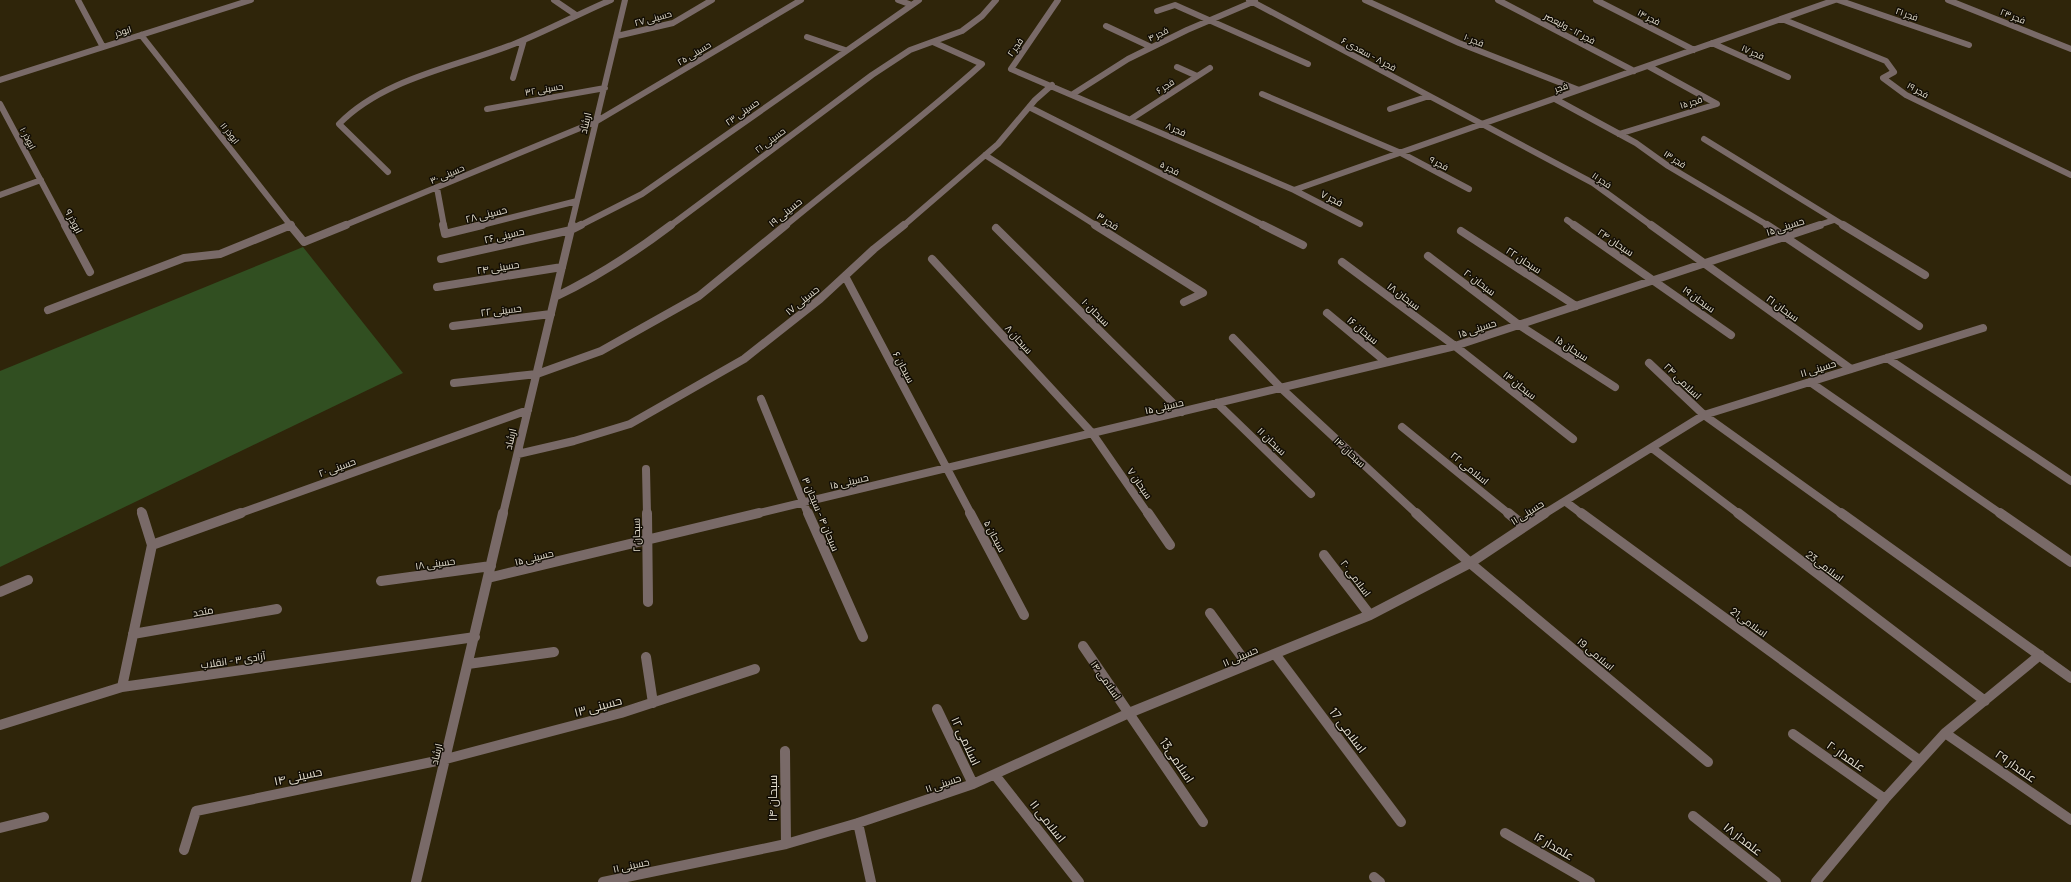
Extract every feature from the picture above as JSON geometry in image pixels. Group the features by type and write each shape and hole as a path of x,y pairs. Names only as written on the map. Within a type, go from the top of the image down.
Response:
{"street":[{"path":"78,0 103,47"},
{"name":"ابوذر","path":"0,80 251,0"},
{"path":"554,0 576,15"},
{"path":"388,172 339,124 345,115 383,93 524,40 611,0"},
{"name":"ارشاد","path":"416,882 625,0"},
{"name":"حسینی ۲۷","path":"617,36 673,24 712,0"},
{"name":"حسینی ۲۵","path":"597,121 801,0"},
{"path":"898,0 912,5"},
{"name":"حسینی ۲۳","path":"571,230 642,194 845,50 919,0"},
{"name":"حسینی ۲۱","path":"555,297 583,284 631,255 872,74 910,50 962,31 982,16 996,0"},
{"name":"فجر ۲","path":"1052,85 1011,68 1058,0"},
{"name":"فجر ۱۰","path":"1365,0 1459,43 1579,90"},
{"name":"فجر ۱۲ - ولیعصر","path":"1498,0 1634,71"},
{"name":"فجر ۱۴","path":"1596,0 1694,50"},
{"path":"1821,0 1828,3"},
{"name":"فجر","path":"1294,190 1835,0"},
{"name":"فجر ۲۱","path":"1838,0 1969,45"},
{"name":"فجر ۲۳","path":"1948,0 2071,49"},
{"name":"فجر ۴","path":"1073,94 1128,58 1253,1"},
{"name":"فجر ۸ - سعدی ۶","path":"1253,1 1482,124"},
{"path":"1157,11 1175,5 1308,64"},
{"name":"فجر ۱۹","path":"1782,19 1886,61 1894,72 1883,78 1906,95 2071,175"},
{"path":"1106,26 1151,47"},
{"name":"ابوذر ۱۱","path":"141,35 304,242"},
{"path":"807,37 845,50"},
{"path":"513,78 524,40"},
{"name":"حسینی ۱۹","path":"537,374 601,351 698,296 887,142 934,106 982,64 933,42"},
{"name":"فجر ۱۷","path":"1712,43 1788,77"},
{"name":"فجر ۱۵","path":"1619,134 1716,104 1648,66"},
{"path":"1177,67 1197,76"},
{"name":"فجر ۶","path":"1131,119 1210,68"},
{"name":"فجر ۸","path":"1052,85 1294,190"},
{"name":"حسینی ۱۷","path":"518,454 574,441 630,424 744,359 820,299 998,144 1029,107 1052,85"},
{"name":"حسینی ۳۲","path":"487,109 605,88"},
{"name":"فجر ۹","path":"1262,94 1401,153 1469,189"},
{"path":"1390,109 1429,96"},
{"name":"فجر ۱۳","path":"1555,98 1619,134 1668,166 1786,236"},
{"name":"ابوذر ۱۰","path":"0,104 41,180"},
{"name":"فجر ۵","path":"1029,107 1303,245"},
{"name":"حسینی ۳۰","path":"304,242 597,121"},
{"name":"فجر ۱۱","path":"1482,124 1593,183 1704,263"},
{"path":"1704,138 1925,275"},
{"name":"فجر ۳","path":"985,155 1203,292 1184,302"},
{"path":"0,195 41,180"},
{"name":"ابوذر ۹","path":"41,180 90,272"},
{"name":"حسینی ۲۸","path":"437,188 445,234 578,201"},
{"name":"فجر ۷","path":"1294,190 1360,224"},
{"name":"سبحان ۲۴","path":"1567,220 1654,280"},
{"name":"حسینی ۱۵","path":"488,578 1455,346 1834,220"},
{"path":"48,310 184,258 220,254 291,225"},
{"name":"سبحان ۱۰","path":"996,228 1182,412"},
{"name":"حسینی ۲۶","path":"441,259 571,230"},
{"name":"سبحان ۲۲","path":"1461,231 1576,306"},
{"path":"1786,236 1919,326"},
{"name":"سبحان ۲۰","path":"1428,256 1519,325"},
{"name":"سبحان ۸","path":"932,258 1092,433"},
{"name":"سبحان ۱۸","path":"1342,262 1455,346"},
{"name":"سبحان ۲۱","path":"1704,263 1851,369"},
{"name":"حسینی ۲۴","path":"438,287 562,267"},
{"name":"سبحان ۶","path":"845,276 947,468"},
{"name":"سبحان ۱۹","path":"1654,280 1731,335"},
{"name":"سبحان ۱۶","path":"1327,313 1386,362"},
{"name":"حسینی ۲۲","path":"453,326 551,314"},
{"name":"سبحان ۱۵","path":"1519,325 1615,387"},
{"name":"حسینی ۱۱","path":"603,882 786,844 858,823 995,775 1129,714 1247,664 1370,615 1470,563 1524,526 1566,502 1704,414 1984,328"},
{"name":"سبحان ۱۴","path":"1233,338 1281,388 1470,563"},
{"name":"سبحان ۱۳","path":"1455,346 1573,439"},
{"path":"1887,358 2071,481"},
{"name":"اسلامی ۲۴","path":"1649,363 1704,414 2071,678"},
{"path":"454,383 537,374"},
{"path":"1810,382 2071,562"},
{"name":"سبحان ۴ - سبحان ۳","path":"761,399 803,502 863,637"},
{"name":"سبحان ۱۱","path":"1217,403 1311,494"},
{"name":"حسینی ۲۰","path":"152,546 528,410"},
{"name":"اسلامی ۲۲","path":"1402,427 1524,526"},
{"name":"سبحان ۷","path":"1092,433 1170,545"},
{"name":"اسلامی23","path":"1652,448 1985,701"},
{"name":"سبحان ۵","path":"947,468 1024,615"},
{"name":"سبحان ۲","path":"646,469 648,602"},
{"name":"اسلامی21","path":"1566,502 1920,760"},
{"path":"122,687 152,546 141,510"},
{"name":"اسلامی ۲۰","path":"1324,555 1370,615"},
{"name":"اسلامی ۱9","path":"1470,563 1708,762"},
{"name":"حسینی ۱۸","path":"381,581 491,566"},
{"path":"0,592 28,580"},
{"name":"متحد","path":"133,634 277,609"},
{"path":"1210,613 1247,664"},
{"name":"آزادی ۳ - انقلاب","path":"0,725 122,687 475,637"},
{"name":"اسلامی ۱۴","path":"1083,646 1129,714"},
{"path":"468,664 554,652"},
{"name":"اسلامی 17","path":"1275,654 1401,822"},
{"path":"1816,882 1885,799 1945,733 2040,655"},
{"path":"646,658 653,703"},
{"name":"حسینی ۱۳","path":"446,758 621,713 755,669"},
{"name":"اسلامی ۱۲","path":"937,709 972,784"},
{"name":"اسلامی13","path":"1129,714 1203,822"},
{"name":"علمدار ۲۹","path":"1945,733 2071,820"},
{"name":"علمدار ۲۰","path":"1793,734 1885,799"},
{"name":"سبحان ۱۴","path":"785,751 786,844"},
{"name":"حسینی ۱۴","path":"184,850 196,811 446,758"},
{"name":"اسلامی ۱۱","path":"995,775 1079,882"},
{"name":"علمدار ۱۸","path":"1693,816 1776,882"},
{"path":"0,828 44,817"},
{"path":"858,823 871,882"},
{"name":"علمدار ۱۶","path":"1506,833 1590,882"}],"green space":[{"path":"303,247 403,373 0,567 0,371"}]}
